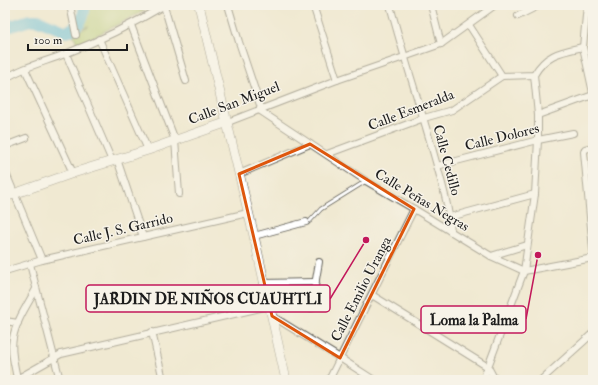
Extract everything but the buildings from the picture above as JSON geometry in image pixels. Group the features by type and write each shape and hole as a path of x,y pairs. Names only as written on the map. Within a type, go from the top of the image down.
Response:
{"street":[{"path":"70,5 76,35"},
{"path":"5,79 25,69 66,54 99,39 131,24 164,5 186,81"},
{"path":"200,5 286,380"},
{"path":"228,5 260,109"},
{"path":"313,5 337,80"},
{"name":"Calle Cedillo","path":"390,5 437,166 450,217 451,232"},
{"path":"431,5 441,44"},
{"name":"Calle San Miguel","path":"5,198 73,173 148,150 228,122 337,80 441,44 495,5"},
{"path":"518,16 540,5"},
{"path":"538,115 593,94 583,47 587,5"},
{"path":"131,24 176,140 179,194"},
{"path":"469,25 502,76 534,76"},
{"path":"99,39 148,150"},
{"path":"483,380 524,271 535,194 538,140 538,115 534,76 539,66 552,56 559,52 583,47"},
{"path":"66,54 114,160 143,237"},
{"path":"25,69 73,173"},
{"name":"Calle Esmeralda","path":"326,154 424,118 452,110 502,76"},
{"name":"Calle Peñas Negras","path":"260,109 366,181 491,256 524,271"},
{"name":"Calle Dolores","path":"437,166 538,140 573,133"},
{"path":"5,146 26,138"},
{"path":"239,174 310,144"},
{"path":"593,147 587,147 584,152 593,250"},
{"path":"5,171 42,260"},
{"path":"450,217 535,194"},
{"name":"Calle Emilio Uranga","path":"329,380 414,209"},
{"name":"Calle J. S. Garrido","path":"5,271 42,260 248,213"},
{"path":"254,236 308,222"},
{"path":"491,256 527,245"},
{"path":"524,271 593,258"},
{"path":"310,308 319,262"},
{"path":"30,264 60,380"},
{"path":"263,283 316,282"},
{"path":"36,289 18,323 13,337 12,345 16,380 61,354 269,306"},
{"path":"372,295 488,367 495,380"},
{"path":"272,316 374,380"},
{"path":"5,321 18,323"},
{"path":"152,332 163,380"},
{"path":"542,380 593,333"},
{"path":"5,345 12,345"}],"lane":[{"path":"308,222 321,209 366,181"}],"highlighted area":[{"path":"310,144 414,209 340,358 272,316 239,174"}],"green space":[{"path":"85,5 153,5 78,45 73,34 89,26 80,28 79,24 84,15"}],"waterway":[{"path":"5,28 30,20 38,20 67,32 80,22 85,5"}],"place":[{"name":"JARDIN DE NIÑOS CUAUHTLI","path":"366,240"},
{"name":"Loma la Palma","path":"538,255"}]}
